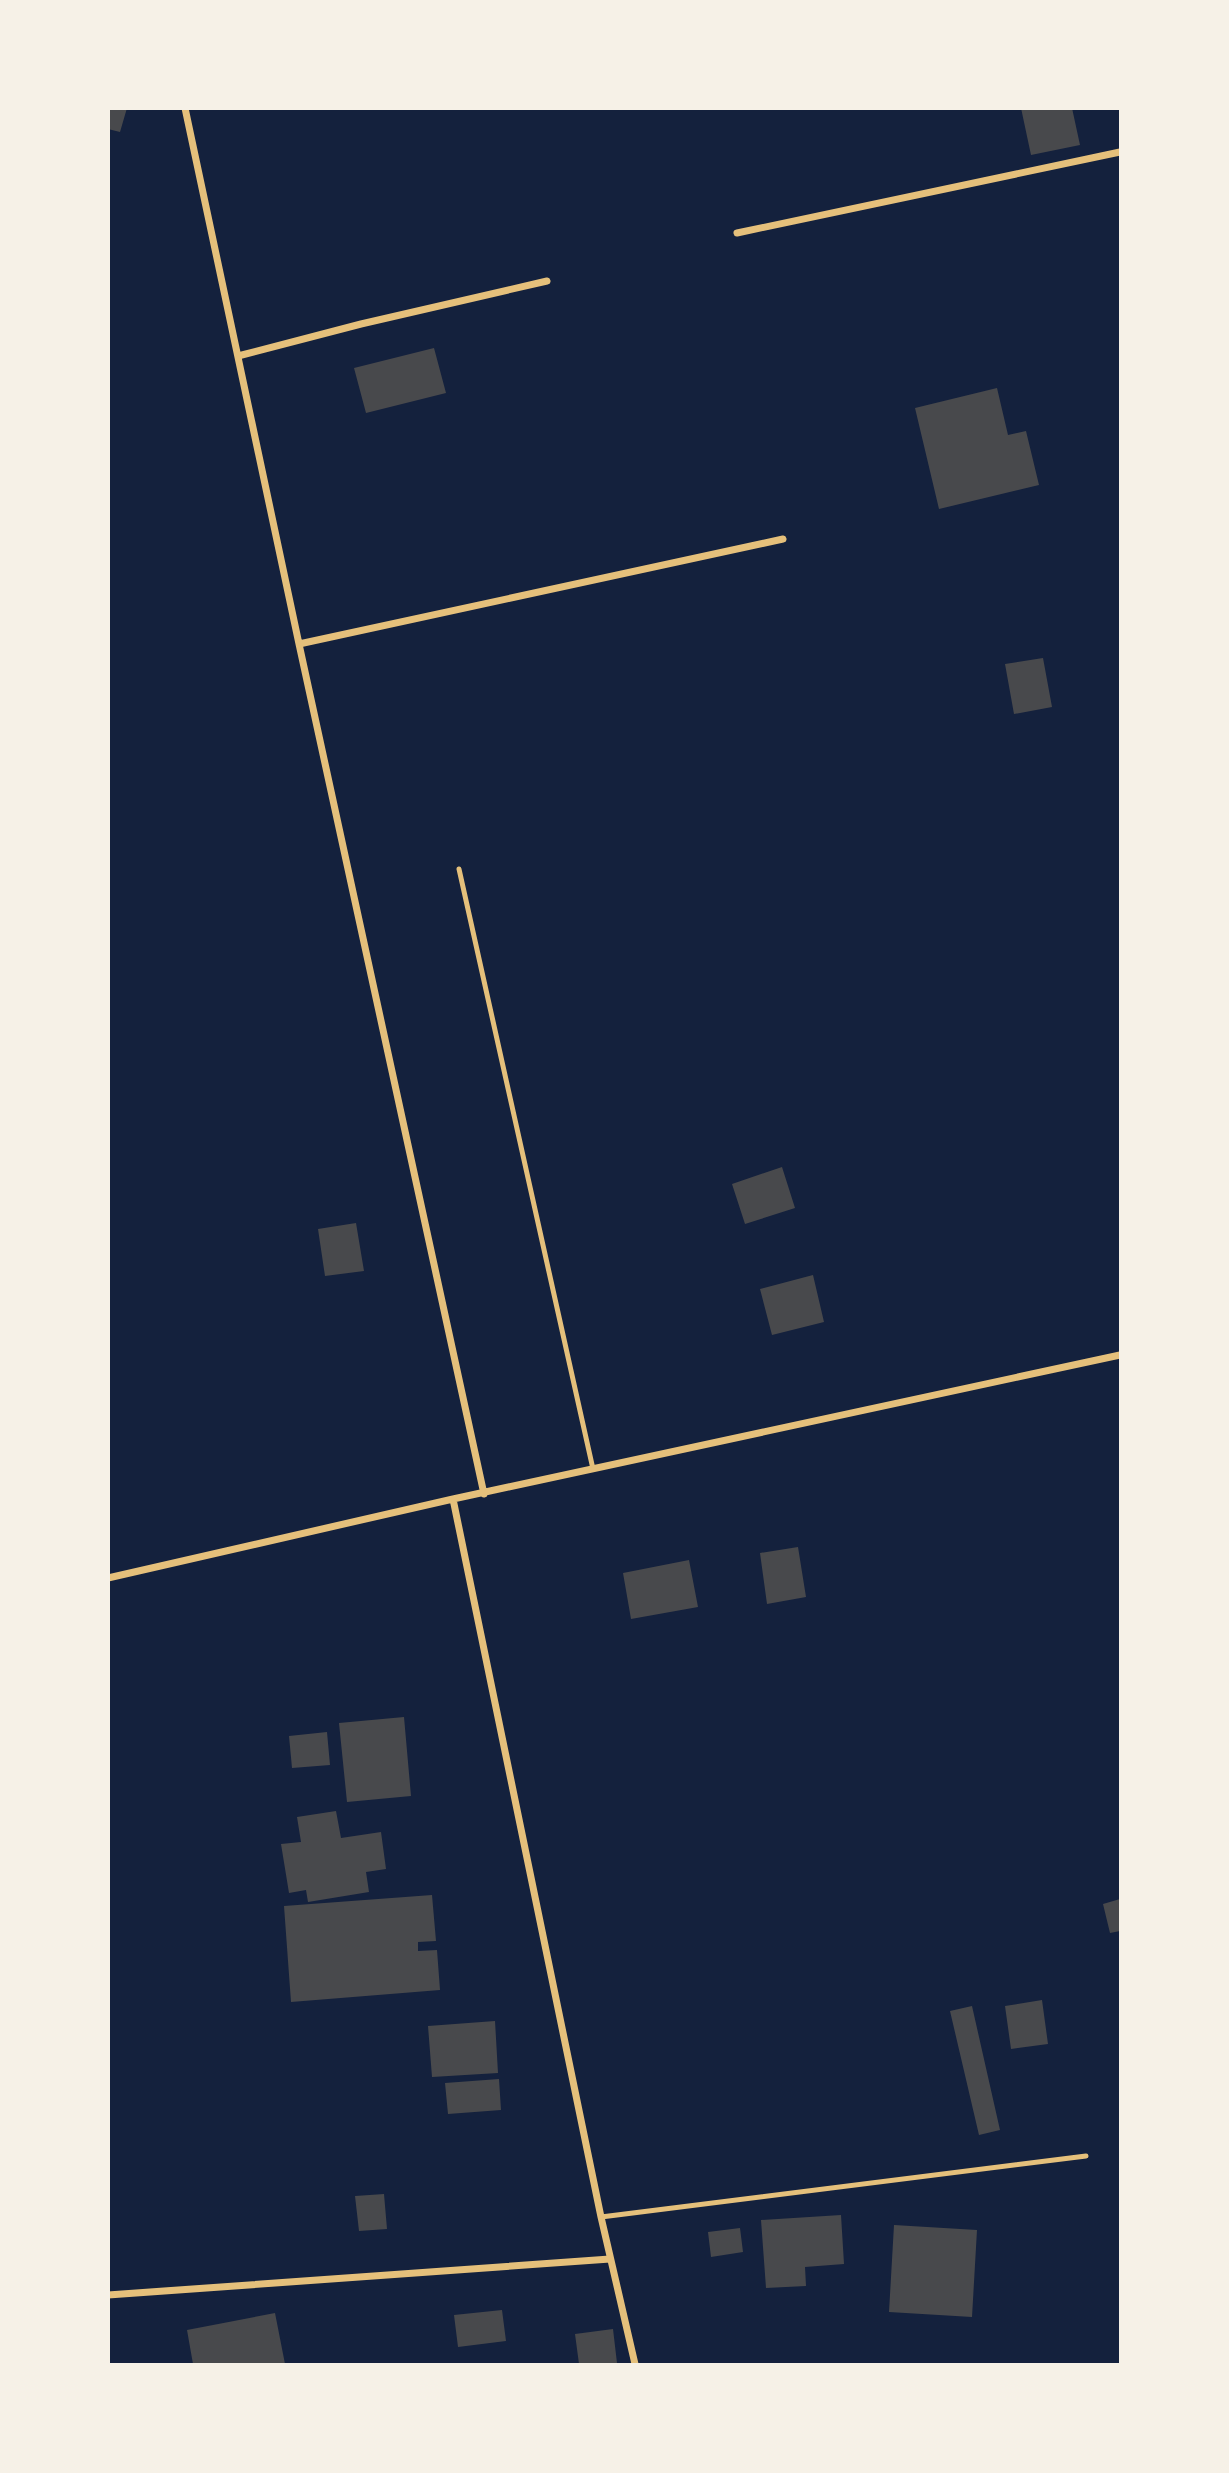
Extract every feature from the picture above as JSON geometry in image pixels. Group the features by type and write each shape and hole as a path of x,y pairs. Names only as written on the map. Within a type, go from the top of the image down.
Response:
{"street":[{"path":"185,108 484,1494"},
{"path":"737,233 1121,152"},
{"path":"238,356 547,281"},
{"path":"299,644 783,540"},
{"path":"108,1578 453,1499 1121,1355"},
{"path":"453,1499 601,2217 635,2364"},
{"path":"108,2295 610,2259"}],"lane":[{"path":"459,869 593,1469"},
{"path":"601,2217 1086,2156"}],"building":[{"path":"108,108 127,108 120,132 108,129"},
{"path":"1021,108 1072,108 1080,145 1031,155"},
{"path":"434,348 446,393 366,413 354,368"},
{"path":"997,388 1008,435 1026,431 1039,485 939,509 915,408"},
{"path":"1043,658 1052,707 1014,714 1005,664"},
{"path":"782,1167 795,1208 745,1224 732,1184"},
{"path":"356,1223 364,1271 325,1276 318,1229"},
{"path":"813,1275 824,1322 772,1335 760,1289"},
{"path":"798,1547 806,1597 767,1604 760,1553"},
{"path":"689,1560 698,1607 631,1619 623,1573"},
{"path":"404,1717 411,1796 347,1802 339,1723"},
{"path":"327,1732 330,1765 292,1768 289,1736"},
{"path":"336,1811 341,1838 381,1832 386,1869 366,1872 369,1892 308,1902 306,1890 289,1893 281,1844 301,1842 297,1817"},
{"path":"432,1895 436,1941 418,1942 418,1951 437,1950 440,1990 291,2002 284,1906"},
{"path":"1120,1899 1120,1931 1110,1933 1103,1904"},
{"path":"1042,2000 1048,2044 1011,2049 1005,2006"},
{"path":"972,2006 1000,2130 979,2135 950,2011"},
{"path":"495,2021 498,2073 432,2077 428,2026"},
{"path":"499,2079 501,2110 448,2114 445,2083"},
{"path":"384,2194 387,2229 359,2231 355,2196"},
{"path":"841,2215 844,2264 805,2267 806,2286 766,2288 761,2220"},
{"path":"894,2225 977,2230 972,2317 889,2312"},
{"path":"740,2228 743,2252 711,2257 708,2232"},
{"path":"502,2310 506,2341 458,2347 454,2315"},
{"path":"275,2313 285,2364 193,2364 187,2330"},
{"path":"613,2329 617,2363 579,2364 575,2334"}]}
